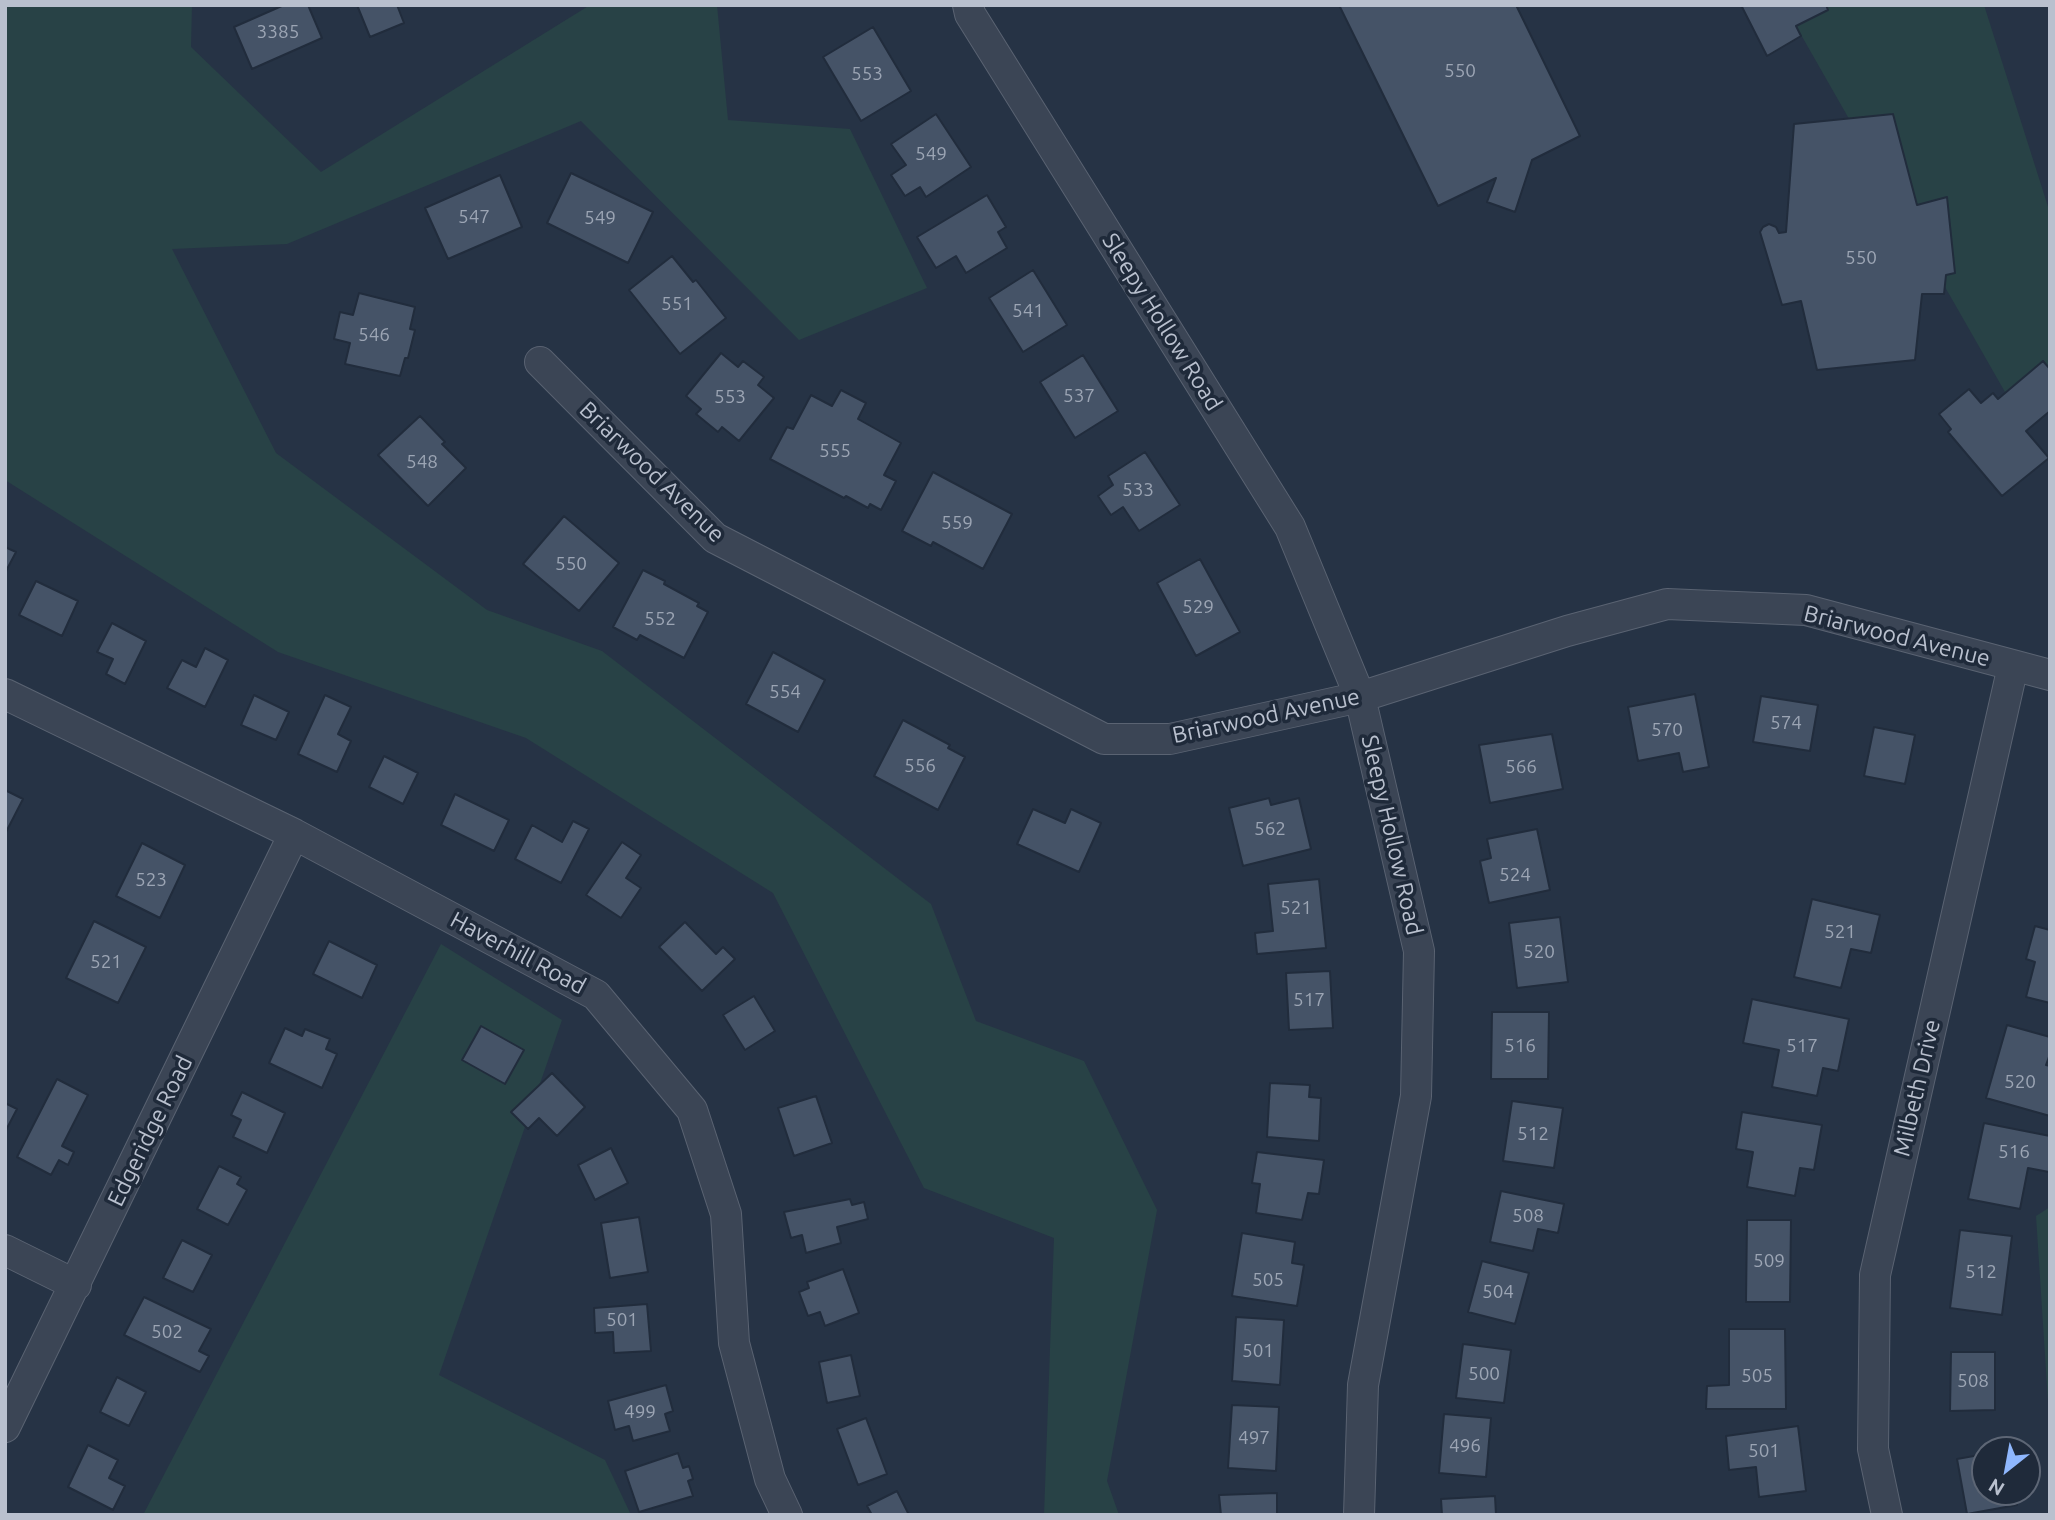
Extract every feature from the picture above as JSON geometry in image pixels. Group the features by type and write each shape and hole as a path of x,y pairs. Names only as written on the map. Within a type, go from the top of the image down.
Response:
{"street":[{"name":"Sleepy Hollow Road","path":"968,5 970,14 1290,527 1360,696 1419,951 1416,1096 1363,1385 1359,1515"},
{"name":"Briarwood Avenue","path":"540,362 715,538 1104,740 1170,739 1360,696 1567,631 1667,604 1806,610 2050,675"},
{"name":"Milbeth Drive","path":"1886,1515 1873,1449 1875,1275 2013,666"},
{"name":"Haverhill Road","path":"5,694 294,834 596,995 692,1110 726,1214 734,1343 770,1479 787,1515"},
{"name":"Edgeridge Road","path":"5,1427 294,834"},
{"path":"5,1251 76,1285"}],"green space":[{"path":"5,5 192,5 191,47 321,172 590,5 717,5 728,120 850,129 927,288 799,340 581,121 287,244 172,249 276,453 487,610 602,651 931,904 976,1021 1084,1061 1157,1210 1107,1481 1119,1515 1044,1515 1054,1238 924,1188 773,893 526,738 278,652 5,480"},
{"path":"1784,5 1984,5 2050,213 2050,381 2009,399"},
{"path":"441,944 562,1020 439,1375 605,1460 631,1515 143,1515"},
{"path":"2050,1207 2050,1433 2036,1216"}],"building":[{"path":"284,5 308,5 322,38 252,69 234,27"},
{"path":"357,5 397,5 404,23 370,37"},
{"path":"1339,5 1516,5 1580,136 1532,160 1515,212 1487,202 1496,178 1438,206"},
{"path":"1741,5 1826,5 1828,10 1796,26 1801,36 1767,56"},
{"path":"873,27 911,91 861,121 823,57"},
{"path":"936,114 971,167 926,197 920,187 905,196 891,175 906,165 891,144"},
{"path":"1893,114 1917,205 1947,197 1955,273 1946,275 1944,294 1922,294 1915,360 1817,370 1801,301 1782,305 1760,232 1769,224 1776,227 1779,233 1786,232 1794,124"},
{"path":"571,173 653,212 628,263 547,223"},
{"path":"500,175 522,227 448,259 425,208"},
{"path":"987,195 1006,227 998,232 1007,248 966,273 956,256 936,268 917,237"},
{"path":"672,256 693,282 696,280 726,318 680,354 629,290"},
{"path":"1033,270 1067,325 1023,352 989,298"},
{"path":"359,293 415,307 410,329 415,330 400,376 345,364 350,343 334,339 340,312 353,315"},
{"path":"721,353 738,367 743,361 764,377 758,385 774,398 739,441 722,427 718,432 696,414 701,409 686,396"},
{"path":"1083,355 1118,411 1075,438 1040,382"},
{"path":"2043,361 2050,369 2050,411 2026,431 2049,458 2002,496 1948,432 1951,429 1939,414 1969,389 1981,403 1993,393 1998,399"},
{"path":"841,390 866,403 858,419 901,443 884,475 896,481 881,510 870,504 868,508 846,496 844,498 770,459 787,427 793,429 811,395 832,406"},
{"path":"420,416 466,468 428,506 378,455"},
{"path":"1145,452 1180,505 1139,531 1123,507 1111,515 1098,496 1113,485 1108,476"},
{"path":"933,472 1012,514 983,569 933,542 931,546 902,531"},
{"path":"564,516 619,563 579,611 523,564"},
{"path":"5,547 16,552 5,573"},
{"path":"1200,559 1240,632 1196,656 1157,583"},
{"path":"643,570 665,581 664,584 699,603 697,606 708,612 684,658 640,635 637,640 613,627"},
{"path":"36,581 78,601 62,636 19,615"},
{"path":"112,623 146,641 125,684 106,674 113,659 97,652"},
{"path":"205,648 228,660 205,707 167,688 182,660 196,667"},
{"path":"773,652 825,680 798,732 746,704"},
{"path":"1695,694 1709,767 1683,772 1679,753 1638,761 1628,707"},
{"path":"254,695 289,712 276,740 241,725"},
{"path":"325,695 351,707 338,734 351,741 337,772 298,754"},
{"path":"1761,696 1818,705 1810,751 1753,742"},
{"path":"903,720 950,745 948,748 965,757 938,810 874,776"},
{"path":"1874,727 1915,735 1905,784 1864,776"},
{"path":"1552,734 1563,789 1490,803 1479,745"},
{"path":"384,756 418,773 403,804 369,787"},
{"path":"5,790 23,799 5,834"},
{"path":"455,794 509,820 494,851 441,825"},
{"path":"1269,798 1271,805 1299,798 1311,849 1243,866 1229,808"},
{"path":"1033,809 1065,823 1071,809 1101,823 1079,872 1017,844"},
{"path":"573,821 589,829 561,883 515,859 532,825 562,842"},
{"path":"1537,829 1550,890 1489,903 1480,861 1491,858 1487,839"},
{"path":"622,842 641,855 626,878 641,888 621,918 586,895"},
{"path":"142,843 185,865 160,918 116,896"},
{"path":"1319,879 1326,948 1257,954 1255,933 1273,931 1268,884"},
{"path":"1812,899 1880,915 1871,953 1851,949 1841,988 1794,977"},
{"path":"1560,917 1568,982 1517,988 1509,923"},
{"path":"94,921 146,947 118,1003 66,978"},
{"path":"685,922 716,954 723,947 735,959 702,991 659,947"},
{"path":"2035,926 2050,930 2050,1003 2026,997 2035,962 2026,959"},
{"path":"329,941 377,965 362,998 313,974"},
{"path":"1330,971 1333,1028 1289,1030 1286,973"},
{"path":"754,996 775,1031 745,1050 723,1015"},
{"path":"1752,999 1849,1019 1838,1071 1823,1068 1817,1096 1772,1087 1779,1050 1743,1043"},
{"path":"1492,1012 1549,1012 1548,1079 1491,1079"},
{"path":"2007,1025 2050,1037 2050,1054 2046,1065 2050,1066 2050,1116 1986,1098"},
{"path":"481,1026 524,1050 505,1084 462,1060"},
{"path":"285,1028 302,1036 305,1029 330,1039 326,1049 337,1054 322,1088 269,1063"},
{"path":"552,1073 585,1107 557,1136 539,1118 528,1129 511,1112"},
{"path":"57,1079 88,1095 62,1146 74,1152 68,1165 59,1160 51,1175 17,1157"},
{"path":"1270,1083 1310,1085 1309,1097 1321,1098 1319,1141 1267,1137"},
{"path":"242,1092 285,1113 267,1153 233,1137 241,1120 231,1115"},
{"path":"816,1096 832,1143 794,1156 778,1108"},
{"path":"1512,1101 1563,1108 1554,1168 1503,1161"},
{"path":"5,1103 17,1109 5,1132"},
{"path":"1742,1112 1822,1125 1814,1170 1800,1168 1795,1196 1747,1187 1753,1152 1736,1149"},
{"path":"1984,1123 2050,1136 2049,1172 2028,1168 2020,1209 1968,1199"},
{"path":"611,1148 628,1183 595,1200 578,1165"},
{"path":"1257,1152 1324,1160 1319,1194 1308,1193 1302,1220 1256,1213 1260,1184 1252,1183"},
{"path":"219,1166 241,1177 237,1184 247,1190 228,1225 197,1209"},
{"path":"1501,1191 1564,1204 1558,1233 1538,1229 1533,1251 1490,1242"},
{"path":"850,1199 852,1205 864,1202 868,1219 837,1227 841,1243 806,1253 802,1235 791,1238 784,1212"},
{"path":"639,1217 648,1272 610,1278 601,1223"},
{"path":"1747,1220 1791,1220 1790,1302 1746,1302"},
{"path":"1960,1230 2012,1236 2002,1315 1950,1308"},
{"path":"1242,1233 1295,1242 1292,1263 1304,1265 1297,1306 1232,1296"},
{"path":"182,1240 212,1255 193,1292 163,1278"},
{"path":"1482,1261 1529,1273 1515,1324 1468,1312"},
{"path":"843,1269 859,1313 825,1326 820,1312 808,1316 799,1292 809,1288 807,1282"},
{"path":"144,1297 211,1329 199,1351 209,1356 200,1372 124,1335"},
{"path":"647,1304 651,1351 614,1353 613,1332 595,1333 594,1308"},
{"path":"1236,1317 1284,1320 1280,1385 1232,1381"},
{"path":"1729,1329 1785,1329 1786,1409 1706,1409 1707,1386 1729,1385"},
{"path":"1463,1344 1511,1350 1504,1403 1456,1398"},
{"path":"1951,1352 1995,1352 1995,1410 1950,1411"},
{"path":"851,1355 860,1396 827,1403 819,1362"},
{"path":"117,1377 146,1392 129,1426 100,1412"},
{"path":"666,1385 673,1411 665,1414 670,1431 633,1441 629,1426 615,1430 608,1401"},
{"path":"1232,1405 1279,1407 1276,1471 1228,1468"},
{"path":"1444,1414 1491,1418 1486,1477 1439,1473"},
{"path":"866,1418 887,1474 858,1485 837,1429"},
{"path":"1798,1426 1806,1491 1759,1497 1756,1467 1729,1470 1726,1436"},
{"path":"88,1445 118,1460 109,1478 125,1486 113,1510 68,1487"},
{"path":"678,1453 683,1468 689,1466 693,1479 688,1481 693,1496 639,1512 625,1471"},
{"path":"1971,1456 1971,1506 2011,1506 1967,1514 1957,1459"},
{"path":"897,1491 909,1515 872,1515 867,1506"},
{"path":"1277,1493 1277,1515 1221,1515 1219,1495"},
{"path":"1495,1496 1496,1515 1442,1515 1441,1499"}]}
